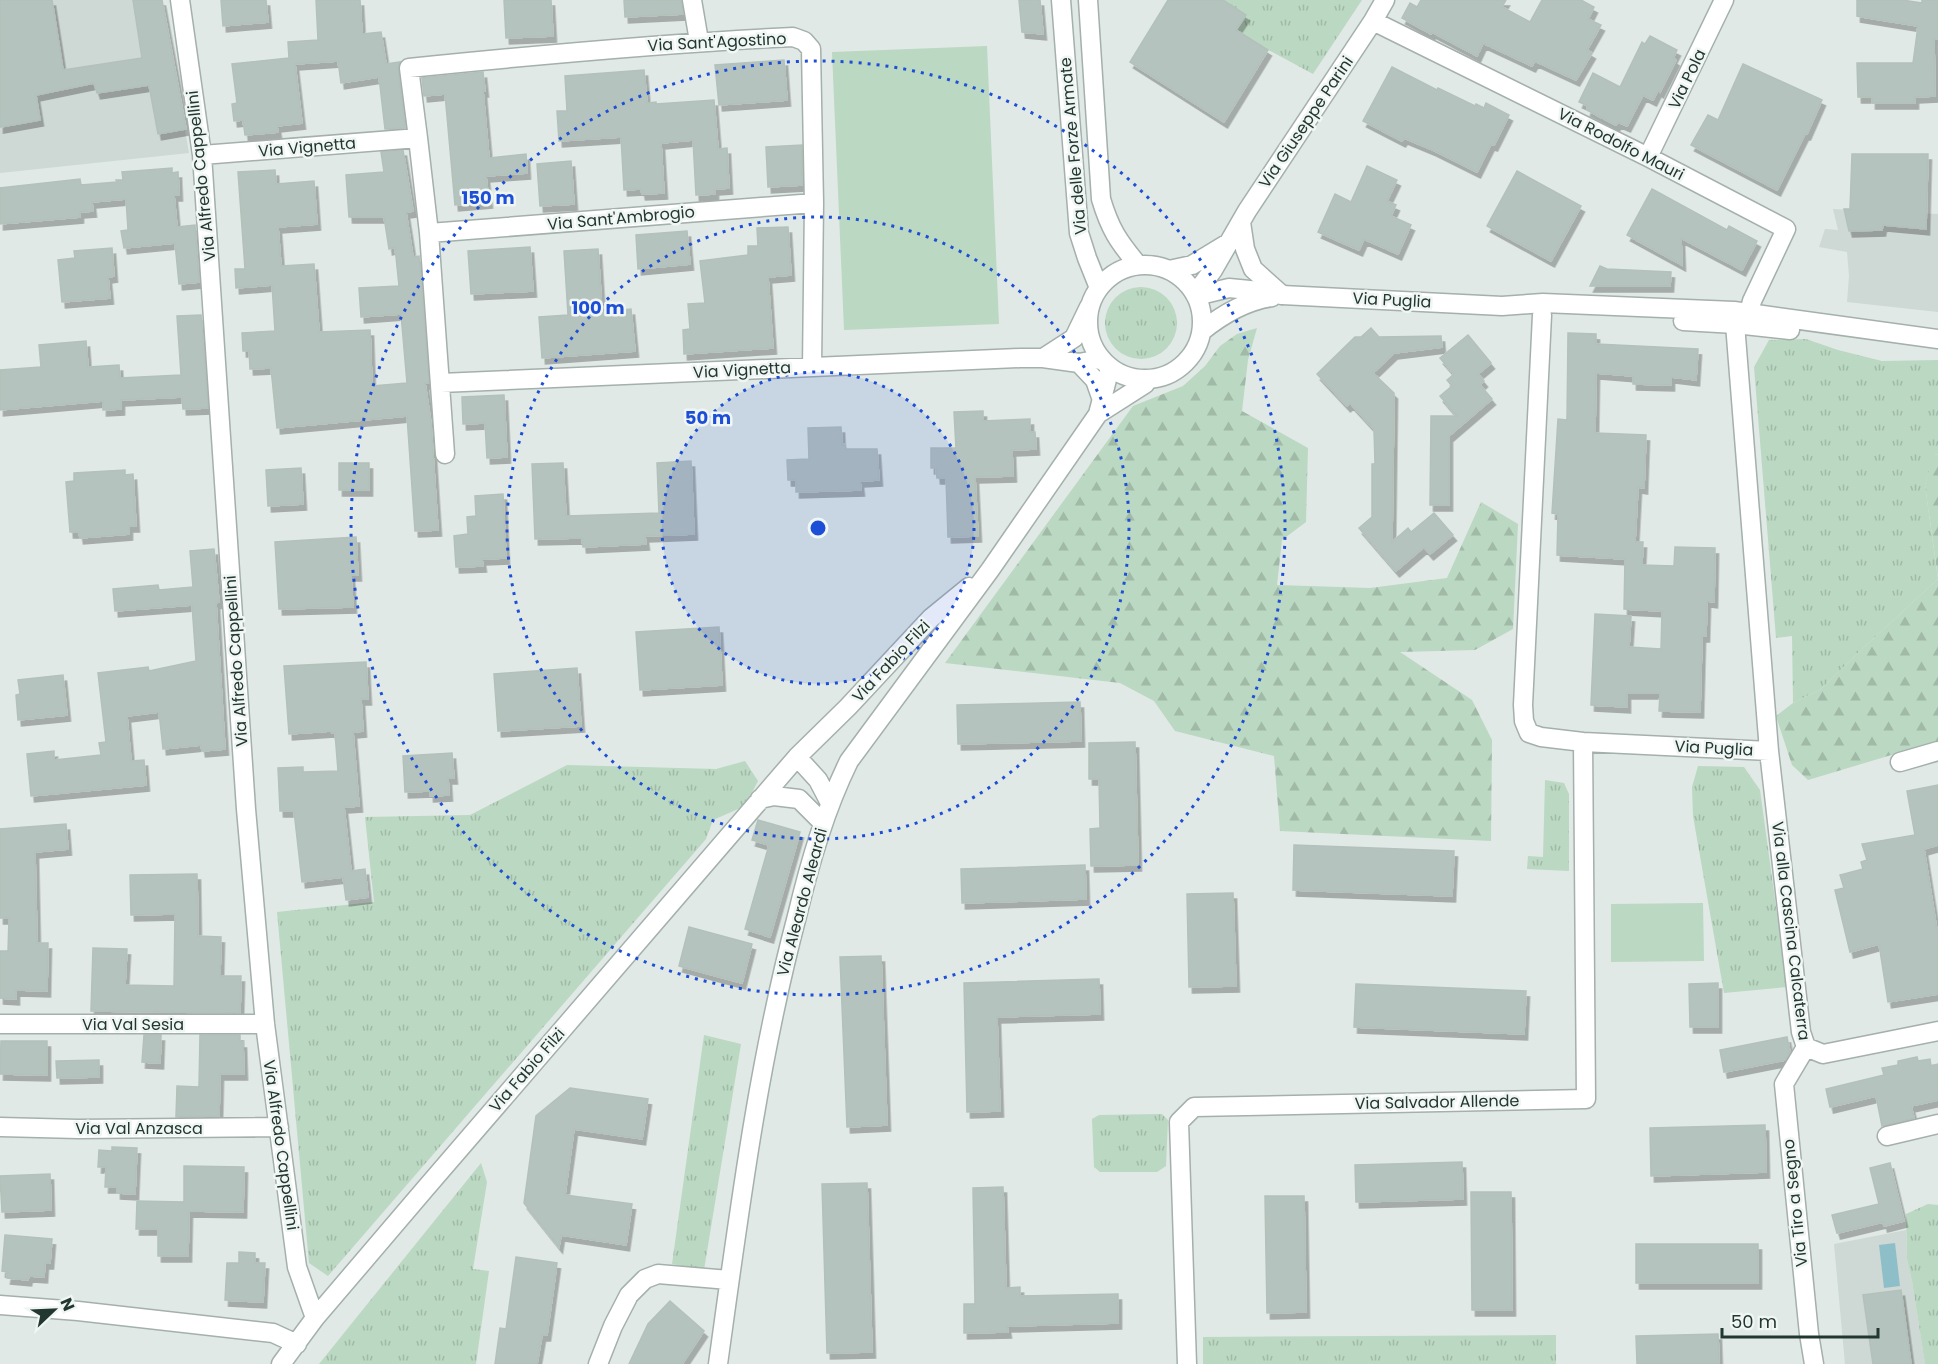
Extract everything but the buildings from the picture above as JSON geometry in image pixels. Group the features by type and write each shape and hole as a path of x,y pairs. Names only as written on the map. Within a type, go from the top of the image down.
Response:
{"street":[{"name":"Via Alfredo Cappellini","path":"180,0 202,156 246,809 265,1024 297,1267 315,1318"},
{"path":"692,0 699,41"},
{"name":"Via delle Forze Armate","path":"1061,0 1080,233 1087,258 1100,288"},
{"name":"Via delle Forze Armate","path":"1088,0 1101,199 1107,218 1119,242 1138,265"},
{"name":"Via Giuseppe Parini","path":"1195,295 1385,0"},
{"name":"Via Pola","path":"1648,157 1724,0"},
{"name":"Via Rodolfo Mauri","path":"1373,21 1648,157 1786,229 1742,318"},
{"name":"Via Sant'Agostino","path":"418,138 409,68 578,50 699,41 793,37 804,41 811,49 814,202 812,367"},
{"name":"Via Vignetta","path":"202,156 418,138"},
{"path":"418,138 429,233 445,454"},
{"name":"Via Sant'Ambrogio","path":"429,233 814,202"},
{"path":"1240,222 1245,249 1253,269 1282,295"},
{"name":"Via Giuseppe Parini","path":"1169,270 1192,265 1227,244"},
{"path":"1138,265 1169,270 1188,284 1202,313 1202,331 1193,355 1179,369 1167,376 1147,380 1128,378 1105,363 1089,335 1089,308 1103,283 1119,271 1138,265"},
{"name":"Via Puglia","path":"1195,295 1229,288 1282,295 1502,306 1543,303 1742,318"},
{"name":"Via Puglia","path":"1202,331 1221,316 1240,306 1257,299 1282,295"},
{"name":"Via Puglia","path":"1502,306 1542,315 1742,318"},
{"name":"Via Vignetta","path":"1042,358 1074,338 1089,308"},
{"name":"Via Puglia","path":"1542,315 1524,681 1524,721 1529,733 1541,737 1583,742 1769,751 1742,318"},
{"path":"1742,318 1938,339"},
{"name":"Via Vignetta","path":"441,383 1042,358 1079,363 1105,363"},
{"path":"1079,363 1095,380 1100,407"},
{"path":"990,570 1100,407 1105,363"},
{"path":"1100,407 1145,384 1147,380"},
{"name":"Via Fabio Filzi","path":"281,1364 315,1318 797,757 848,707 931,618 990,570"},
{"name":"Via Aleardo Aleardi","path":"718,1364 751,1134 770,1026 809,867 823,823 849,761 990,570"},
{"name":"Via Salvador Allende","path":"1187,1364 1179,1122 1194,1107 1586,1099 1583,742"},
{"name":"Via alla Cascina Calcaterra","path":"1769,751 1802,1032 1806,1047 1823,1054 1938,1031"},
{"path":"1900,762 1938,751"},
{"path":"797,757 794,777 798,799 823,823"},
{"path":"797,757 818,780 830,803"},
{"path":"760,799 774,796 798,799"},
{"name":"Via Val Sesia","path":"0,1024 265,1024"},
{"name":"Via Tiro a Segno","path":"1806,1047 1784,1084 1814,1364"},
{"path":"1887,1136 1938,1124"},
{"name":"Via Val Anzasca","path":"0,1127 78,1129 279,1127"},
{"path":"598,1364 613,1326 629,1295 645,1279 658,1274 729,1280"},
{"path":"0,1305 78,1311 273,1333 297,1344"}],"shaded area":[{"path":"0,0 162,0 189,153 0,173"},
{"path":"1833,209 1938,214 1938,312 1847,302 1849,276 1847,252 1819,247 1825,229 1838,230"},
{"path":"1906,1230 1907,1259 1925,1364 1845,1364 1834,1244"}],"green space":[{"path":"1223,0 1362,0 1313,74 1235,32 1246,15"},
{"path":"987,46 999,324 844,330 832,52"},
{"path":"1141,287 1161,293 1171,303 1177,323 1171,343 1161,353 1141,359 1121,353 1111,343 1105,323 1111,303 1121,293"},
{"path":"1257,328 1248,360 1242,411 1308,448 1306,522 1282,540 1277,585 1370,588 1447,578 1481,502 1518,524 1513,629 1475,650 1400,652 1472,700 1492,740 1491,841 1280,831 1274,756 1175,731 1154,701 1120,683 945,663 1133,406 1183,386 1205,366 1220,346 1237,334"},
{"path":"1806,339 1882,361 1938,360 1938,455 1935,454 1925,485 1938,579 1821,689 1793,703 1792,636 1776,638 1754,367 1769,340"},
{"path":"1934,454 1938,455 1938,578 1925,485"},
{"path":"1938,579 1938,741 1808,780 1792,765 1776,716 1793,703 1821,689"},
{"path":"745,761 758,781 745,806 713,820 706,839 328,1276 309,1263 277,912 374,902 365,817 470,815 567,765 716,769"},
{"path":"1698,766 1744,767 1760,790 1787,987 1724,993 1693,816 1692,787"},
{"path":"1545,780 1564,783 1569,794 1569,871 1527,869 1528,856 1543,857"},
{"path":"1703,903 1704,961 1611,962 1611,904"},
{"path":"704,1035 741,1044 704,1270 672,1264"},
{"path":"1162,1114 1168,1120 1166,1166 1157,1172 1100,1172 1094,1167 1092,1119 1099,1115"},
{"path":"481,1163 487,1182 473,1269 489,1271 476,1364 319,1364"},
{"path":"1928,1204 1938,1205 1938,1364 1925,1364 1907,1259 1906,1214"},
{"path":"1556,1335 1556,1364 1203,1364 1203,1337"}],"water":[{"path":"1895,1243 1900,1286 1884,1288 1879,1245"}]}
